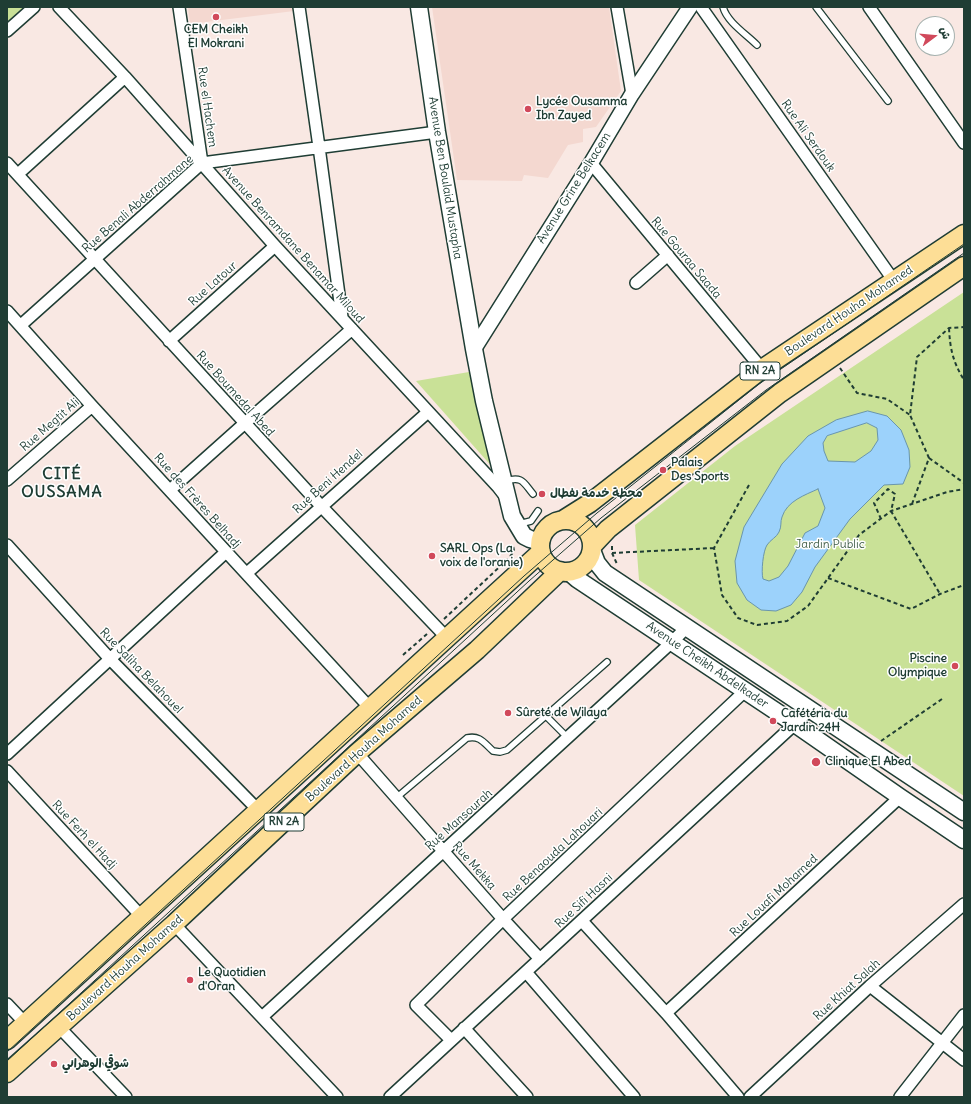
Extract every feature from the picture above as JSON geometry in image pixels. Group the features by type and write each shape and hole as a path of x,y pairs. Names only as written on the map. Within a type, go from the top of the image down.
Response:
{"main road":[{"name":"Avenue Ben Boulaid Mustapha","path":"419,7 437,132 474,349 503,481 512,516 517,525"},
{"name":"Boulevard Houha Mohamed","path":"563,520 590,503 762,369 964,234"},
{"name":"RN 2A","path":"592,548 608,529 780,393 964,266"},
{"path":"563,520 575,521 583,525 590,535 592,548 589,558 584,565 577,569 565,571 549,565 544,560 541,547 546,530 554,523 563,520"},
{"path":"517,525 526,537 541,547"},
{"name":"Boulevard Houha Mohamed","path":"7,1040 370,708 442,632 541,547"},
{"name":"Avenue Cheikh Abdelkader","path":"592,548 596,563 605,573 964,812"},
{"name":"Boulevard Houha Mohamed","path":"7,1073 174,924 357,754 565,571"},
{"name":"Avenue Cheikh Abdelkader","path":"565,571 795,724 964,840"}],"street":[{"path":"7,31 34,7"},
{"name":"Avenue Benramdane Benamar Miloud","path":"59,7 125,77 275,246 498,487 508,501"},
{"name":"Rue el Hachem","path":"179,7 202,163"},
{"path":"299,7 342,317"},
{"path":"617,7 632,94"},
{"name":"Avenue Grine Belkacem","path":"474,349 591,163 632,94 690,7"},
{"name":"Rue Ali Serdouk","path":"701,7 894,281"},
{"path":"869,7 964,143"},
{"path":"18,174 125,77"},
{"name":"Rue Benali Abderrahmane","path":"21,326 202,163 437,132"},
{"name":"Rue Boumedal Abed","path":"7,163 321,506 442,632"},
{"name":"Rue Gouraa Saada","path":"591,163 762,369"},
{"name":"Rue Latour","path":"169,341 275,246"},
{"path":"636,283 668,255"},
{"name":"Rue des Frères Belhadj","path":"7,311 92,406 370,708"},
{"path":"170,490 352,329"},
{"name":"Rue Megtit Ali","path":"7,480 92,406"},
{"name":"Rue Beni Hendel","path":"247,573 428,412"},
{"name":"Rue Saliha Belahouel","path":"7,545 110,659 258,811"},
{"path":"7,754 226,552"},
{"name":"Rue Mansourah","path":"262,1017 568,738 687,627"},
{"name":"Rue Benaouda Lahouari","path":"451,1040 416,1005 503,919 745,691"},
{"name":"Rue Sifi Hasni","path":"390,1097 810,710"},
{"name":"Rue Mekka","path":"357,754 540,959"},
{"name":"Rue Ferh el Hadj","path":"7,771 142,917"},
{"name":"Rue Louafi Mohamed","path":"666,1013 900,797"},
{"name":"Rue Khiat Salah","path":"750,1097 870,986 964,904"},
{"path":"582,921 666,1013 738,1097"},
{"path":"174,924 337,1097"},
{"path":"526,972 634,1097"},
{"path":"870,986 964,1060"},
{"path":"7,1004 25,1023"},
{"path":"900,1097 964,1015"},
{"path":"59,1027 126,1097"},
{"path":"464,1028 527,1097"}],"lane":[{"path":"724,7 725,12 732,22 757,45"},
{"path":"816,7 888,101"},
{"path":"503,481 516,478 521,480 533,494"},
{"path":"517,525 531,521 538,511"},
{"path":"396,798 467,738 474,736 479,738 493,751 500,752 507,750 607,662"},
{"path":"546,716 568,738"}],"path":[{"path":"964,327 949,328 917,357 910,415 929,458 964,483"},
{"path":"949,328 950,350 957,368 964,380"},
{"path":"838,365 857,393 887,399 910,415"},
{"path":"912,504 929,458"},
{"path":"749,485 714,548 722,595 738,618 757,625 787,621 808,606 859,535 892,511 947,492 964,490"},
{"path":"881,519 874,503 888,489 895,494 892,511 940,594"},
{"path":"402,656 442,632 509,558 514,551 512,540"},
{"path":"614,541 612,553 621,569"},
{"path":"612,553 714,548"},
{"path":"828,578 911,609 940,594 964,585"},
{"path":"882,739 942,699"}],"shaded area":[{"name":"CEM Cheikh El Mokrani","path":"188,7 293,7 294,11 190,24"},
{"name":"Lycée Ousamma Ibn Zayed","path":"432,7 609,7 621,91 596,127 583,129 583,142 568,145 548,178 524,175 522,181 457,180"}],"green space":[{"path":"7,7 24,7 7,22"},
{"name":"Jardin Public","path":"964,292 964,796 639,580 635,525 735,446"},
{"path":"469,372 494,469 416,381"}],"water":[{"path":"868,411 887,416 901,430 909,450 910,467 903,484 884,485 850,519 815,567 802,592 791,605 776,611 761,610 747,600 737,583 735,561 744,527 782,464 808,436 836,420","holes":["867,423 877,428 878,440 871,451 855,462 828,461 823,443 827,436","818,489 825,508 818,526 805,533 788,566 779,577 769,581 763,579 762,572 764,552 768,543 779,532 784,511 797,499"]}],"tram line":[{"path":"7,1052 524,576 597,513 759,384 964,244"},
{"path":"7,1061 529,581 601,518 766,390 964,253"}],"place":[{"name":"CEM Cheikh El Mokrani","path":"216,17"},
{"name":"Lycée Ousamma Ibn Zayed","path":"528,109"},
{"name":"Palais Des Sports","path":"663,470"},
{"name":"محطة خدمة نفطال","path":"542,494"},
{"name":"SARL Ops (La voix de l'oranie)","path":"432,556"},
{"name":"Piscine Olympique","path":"955,666"},
{"name":"Sûreté de Wilaya","path":"508,713"},
{"name":"Cafétéria du Jardin 24H","path":"773,721"},
{"name":"Clinique El Abed","path":"816,762"},
{"name":"Le Quotidien d'Oran","path":"190,980"},
{"name":"شوقي الوهراني","path":"54,1064"}],"district":[{"name":"CITÉ OUSSAMA","path":"62,483"}]}
